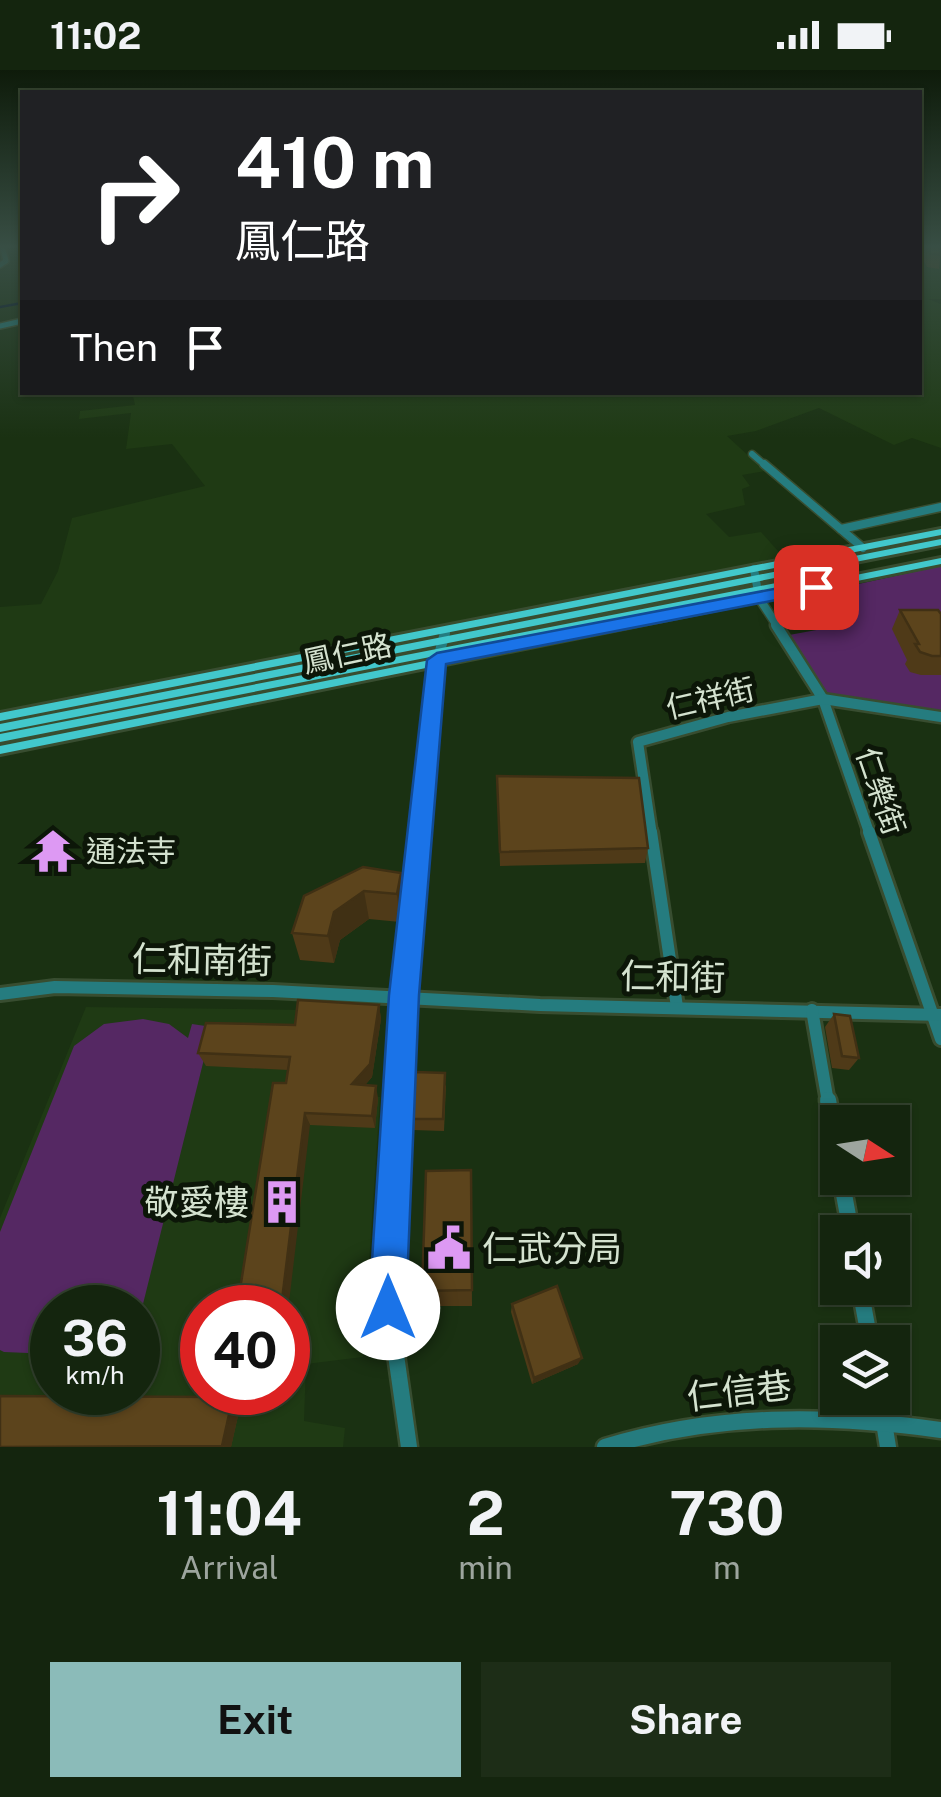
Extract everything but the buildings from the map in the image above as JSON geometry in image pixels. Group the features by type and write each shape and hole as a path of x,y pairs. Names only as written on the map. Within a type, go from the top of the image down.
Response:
{"main road":[{"name":"鳳仁路","path":"757,584 863,548 941,532"},
{"name":"鳳仁路","path":"0,728 27,728 757,584 941,542"},
{"name":"鳳仁路","path":"0,738 27,728 442,644 941,553"},
{"name":"鳳仁路","path":"757,584 941,561"},
{"name":"鳳仁路","path":"0,717 27,728"},
{"name":"鳳仁路","path":"0,750 27,728"}],"street":[{"path":"752,454 863,548"},
{"path":"841,529 941,506"},
{"name":"仁樂街","path":"757,584 824,699 937,1015 941,1039"},
{"path":"409,1447 387,1291 404,995 442,644"},
{"name":"仁祥街","path":"677,1007 638,742 728,717 824,699 941,717"},
{"name":"仁和南街","path":"0,994 83,988 404,995"},
{"name":"仁和街","path":"404,995 540,1005 937,1015"},
{"path":"812,1010 829,1105"},
{"name":"仁信巷","path":"605,1447 628,1439 733,1422 806,1415 941,1430"},
{"path":"883,1415 888,1447"}],"shaded area":[{"path":"922,309 941,309 941,448 912,438 894,445 819,408 756,431 727,436 765,471 742,475 750,486 742,489 745,505 706,514 729,537 761,532 786,560 0,715 0,607 41,604 58,571 72,518 205,486 172,444 126,449 131,413 79,419 80,411 135,405 133,395 922,395"},
{"path":"941,566 941,711 826,693 789,635 844,625 817,593"},
{"path":"86,1007 303,1010 288,1091 380,1097 363,1357 310,1364 310,1285 180,1285 180,1415 304,1415 304,1421 345,1428 343,1447 0,1447 0,1218"},
{"path":"143,1019 169,1024 188,1038 192,1024 212,1027 148,1285 30,1285 30,1353 4,1352 0,1350 0,1232 74,1046 104,1024"}],"place":[{"name":"通法寺","path":"53,851"},
{"name":"敬愛樓","path":"282,1202"},
{"name":"仁武分局","path":"449,1248"}],"route":[{"path":"388,1308 390,1207 404,995 437,660 816,587"}]}
